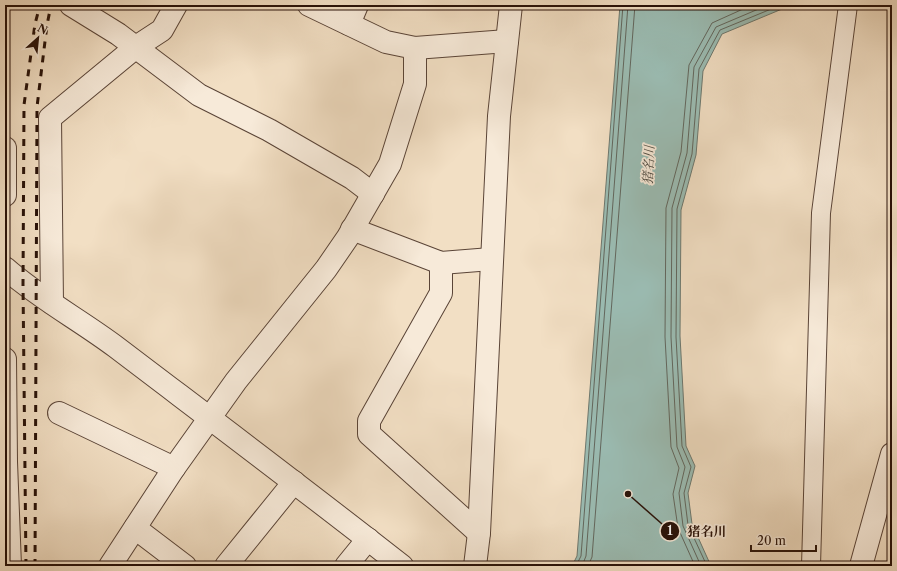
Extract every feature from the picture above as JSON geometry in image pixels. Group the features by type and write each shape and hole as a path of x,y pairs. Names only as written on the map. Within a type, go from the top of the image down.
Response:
{"street":[{"path":"71,5 118,34 199,95 275,133 352,178 373,194"},
{"path":"52,303 50,118 136,47 162,30 176,5"},
{"path":"310,5 353,14 386,42 415,48 507,41"},
{"path":"475,566 479,533 499,116 511,5"},
{"path":"811,566 821,213 848,5"},
{"path":"110,566 174,468 236,381 326,269 373,194 390,164 415,84 415,48"},
{"path":"5,148 5,195"},
{"path":"352,229 441,263 491,258"},
{"path":"441,263 441,293 369,421 369,434 479,533"},
{"path":"5,268 23,284 99,335 210,418 402,566"},
{"path":"5,359 5,462 10,566"},
{"path":"59,413 174,468"},
{"path":"861,566 892,454"},
{"path":"226,566 294,482"},
{"path":"135,528 186,566"},
{"path":"346,566 368,539"}],"water":[{"path":"620,5 788,5 782,9 722,34 703,71 696,155 681,210 680,336 686,446 695,466 688,493 692,524 711,566 572,566 577,556"}],"railway":[{"path":"26,566 23,284 24,105 35,24 40,5"},
{"path":"35,566 37,107 47,25 51,5"}],"place":[{"name":"猪名川","path":"628,494"}]}
